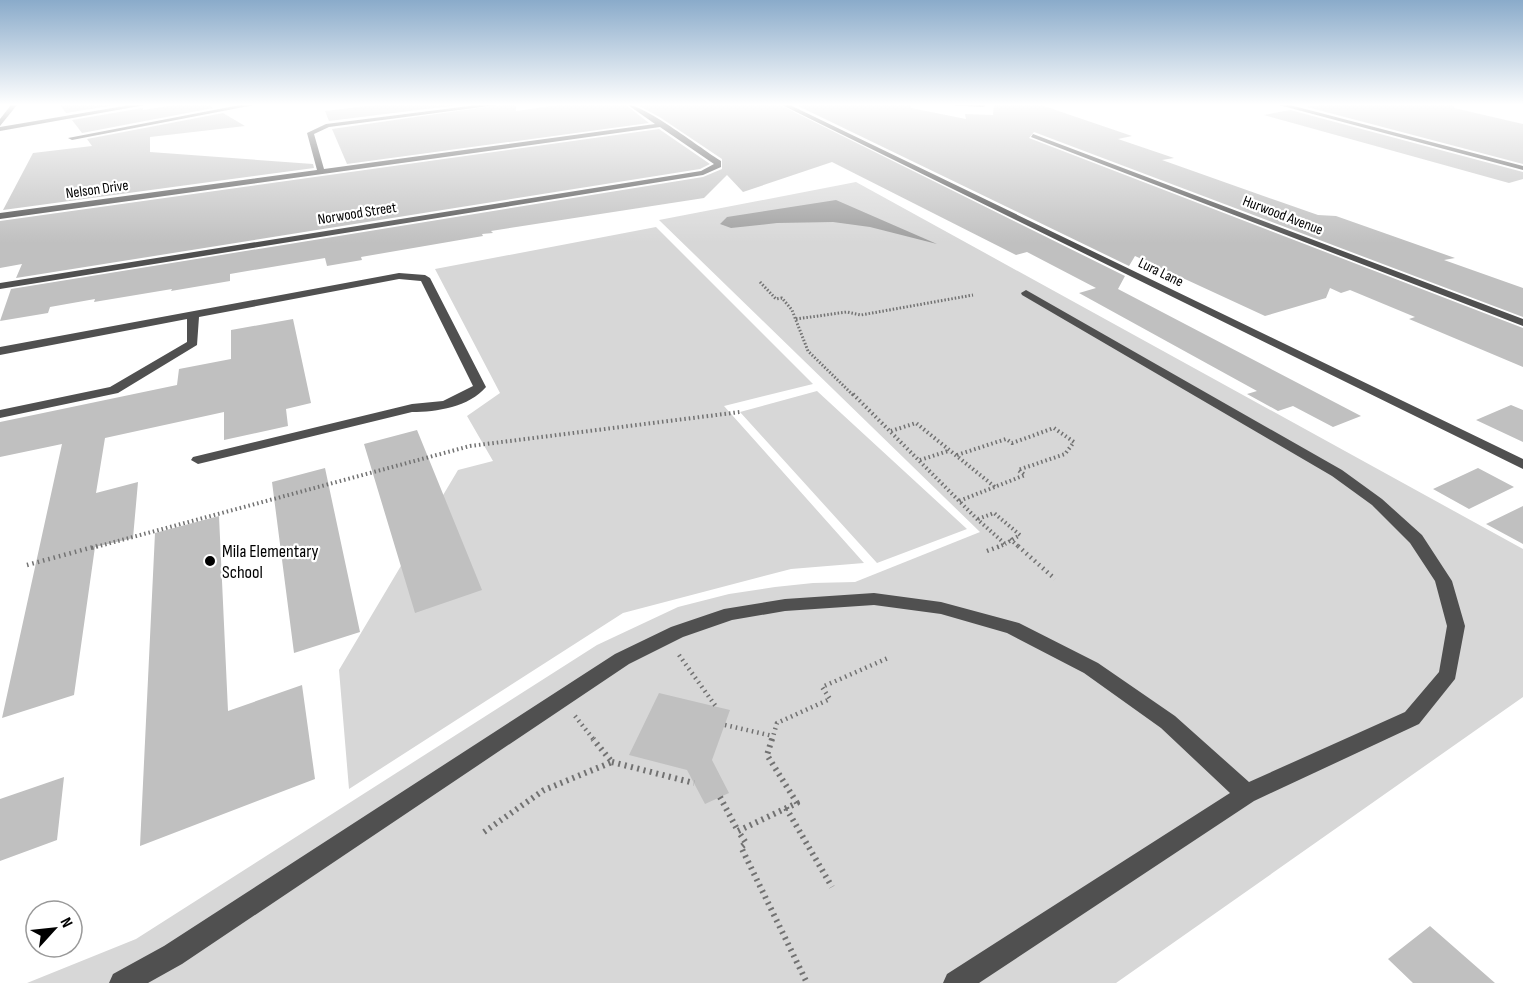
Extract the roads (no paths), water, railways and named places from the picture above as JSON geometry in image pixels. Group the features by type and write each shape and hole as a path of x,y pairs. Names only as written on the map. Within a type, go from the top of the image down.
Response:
{"street":[{"path":"315,151 321,172"},
{"name":"Nelson Drive","path":"0,216 474,151"},
{"name":"Norwood Street","path":"0,286 692,174 717,167 718,163 700,151"},
{"name":"Lura Lane","path":"879,151 1523,465"},
{"name":"Hurwood Avenue","path":"1072,151 1523,323"},
{"path":"1457,151 1523,168"},
{"path":"0,351 399,276 425,278 480,387 462,400 434,409 412,408 198,460"},
{"path":"956,983 1246,794 1412,718 1448,674 1456,626 1443,581 1416,539 1377,502 1337,473 1026,293"},
{"path":"0,414 114,390 193,343 193,316"},
{"path":"122,983 183,949 622,659 666,638 730,614 785,605 874,599 941,608 1013,628 1091,668 1168,722 1246,794"}],"place":[{"name":"Mila Elementary School","path":"210,561"}]}
